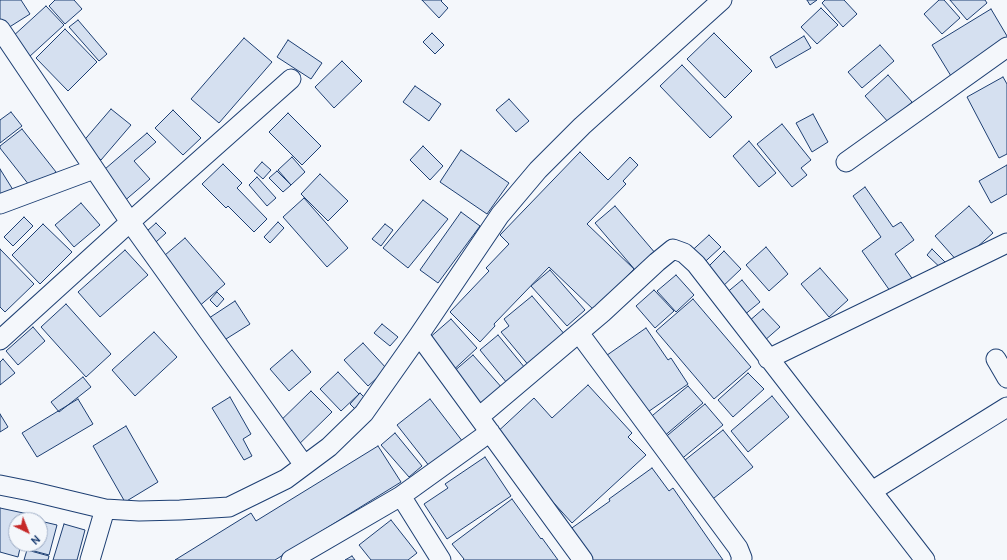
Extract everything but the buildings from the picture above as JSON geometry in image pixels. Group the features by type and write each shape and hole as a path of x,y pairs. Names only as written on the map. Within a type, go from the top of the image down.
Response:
{"street":[{"path":"0,485 105,509 139,511 229,507 286,479 329,447 364,413 500,215 538,170 582,126 722,0"},
{"path":"0,29 130,222 304,465"},
{"path":"846,162 1007,47"},
{"path":"0,340 291,79"},
{"path":"0,204 94,169"},
{"path":"768,359 1007,243"},
{"path":"479,417 579,333 673,249 684,253 696,264 925,560"},
{"path":"579,333 738,548 742,558 741,560"},
{"path":"419,335 583,560"},
{"path":"996,358 1007,378"},
{"path":"872,492 1007,407"},
{"path":"299,558 401,496 490,432"},
{"path":"401,496 441,560"},
{"path":"90,560 105,509"}]}
